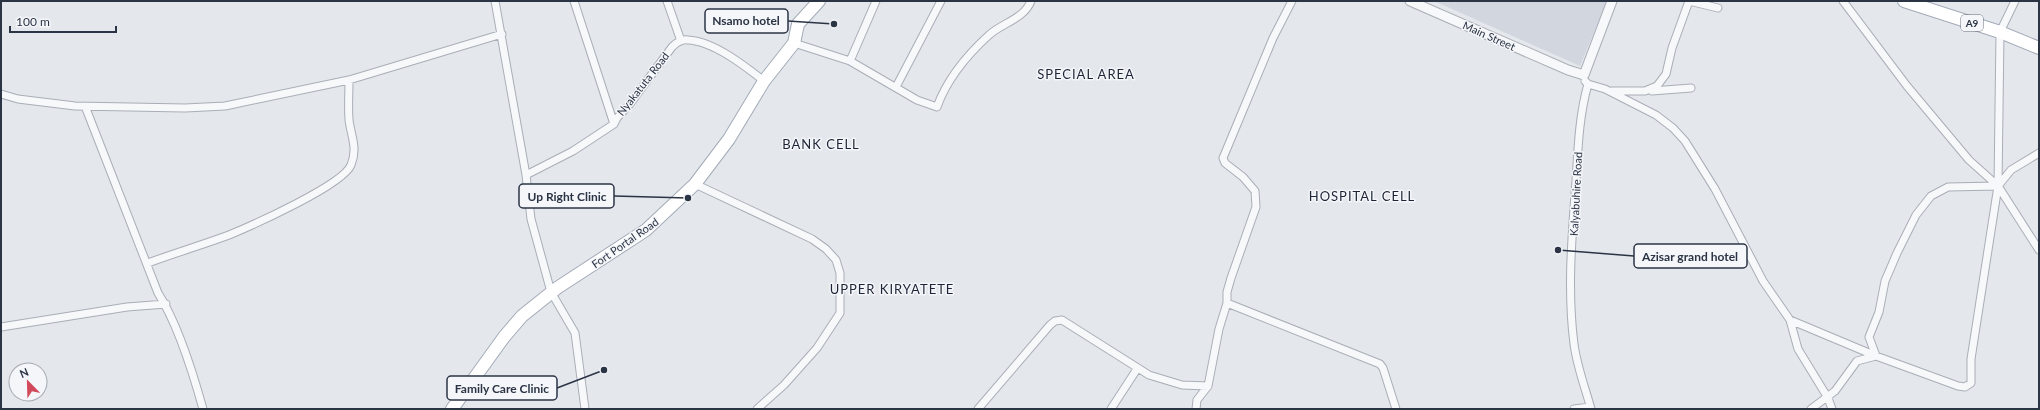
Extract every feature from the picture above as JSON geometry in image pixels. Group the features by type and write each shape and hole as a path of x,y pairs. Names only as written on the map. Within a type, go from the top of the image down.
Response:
{"main road":[{"name":"Fort Portal Road","path":"452,409 504,337 522,316 551,292 646,230 695,184 729,139 764,81 794,43 798,24 819,1"},
{"name":"A9","path":"1904,1 2000,32 2039,48"}],"street":[{"path":"495,1 502,34 508,82 526,176 531,219 551,292 575,333 584,409"},
{"path":"574,1 614,124"},
{"path":"666,1 681,41 694,41 713,48 764,81"},
{"path":"850,62 876,1"},
{"path":"896,87 941,1"},
{"path":"794,43 850,62 917,100 937,107 942,94 967,58 990,34 1008,22 1021,16 1031,1"},
{"path":"1196,409 1197,400 1208,386 1218,329 1227,303 1227,292 1256,207 1256,191 1243,177 1225,163 1223,158 1270,45 1292,1"},
{"name":"Main Street","path":"1410,1 1568,70 1584,75"},
{"path":"1612,1 1584,75 1584,80 1588,84 1610,91 1656,115 1673,128 1685,141 1716,188 1763,281 1790,320 1798,350 1828,398 1832,409"},
{"path":"1645,91 1657,86 1666,74 1672,48 1689,1 1718,8"},
{"path":"1843,1 1907,86 1969,160 1998,186 2039,250"},
{"path":"1790,320 1876,356 1958,386 1965,387 1971,383 1971,359 1998,186 2000,32 2015,1"},
{"path":"1,94 38,102 85,106 184,108 225,106 349,80 502,34"},
{"name":"Nyakatuta Road","path":"526,176 573,151 614,124 617,118 629,105 672,47 681,41"},
{"path":"148,263 228,235 319,192 346,174 352,162 355,148 349,120 349,80"},
{"name":"Kalyabuhire Road","path":"1588,84 1582,103 1578,149 1570,294 1574,345 1580,374 1591,408"},
{"path":"1610,91 1645,91 1691,88"},
{"path":"85,106 148,263 158,293 166,304 189,364 203,409"},
{"path":"1876,356 1869,337 1879,312 1885,281 1897,252 1930,196 1948,187 1998,186 2011,170 2039,153"},
{"path":"695,184 812,239 826,249 836,260 840,273 840,313 817,348 784,386 757,409"},
{"path":"1227,303 1380,364 1383,368 1396,409"},
{"path":"1,327 127,307 166,304"},
{"path":"978,409 1055,321 1062,320 1072,325 1137,369 1149,375 1182,385 1208,386"},
{"path":"1811,409 1828,398 1857,361 1876,356"},
{"path":"1111,409 1137,369"},
{"path":"1574,409 1591,408"}],"shaded area":[{"path":"1434,1 1607,1 1580,66"}],"place":[{"name":"Nsamo hotel","path":"834,24"},
{"name":"Up Right Clinic","path":"688,198"},
{"name":"Azisar grand hotel","path":"1558,250"},
{"name":"Family Care Clinic","path":"604,370"}],"district":[{"name":"SPECIAL AREA","path":"1086,74"},
{"name":"BANK CELL","path":"821,144"},
{"name":"HOSPITAL CELL","path":"1362,196"},
{"name":"UPPER KIRYATETE","path":"892,289"}]}
